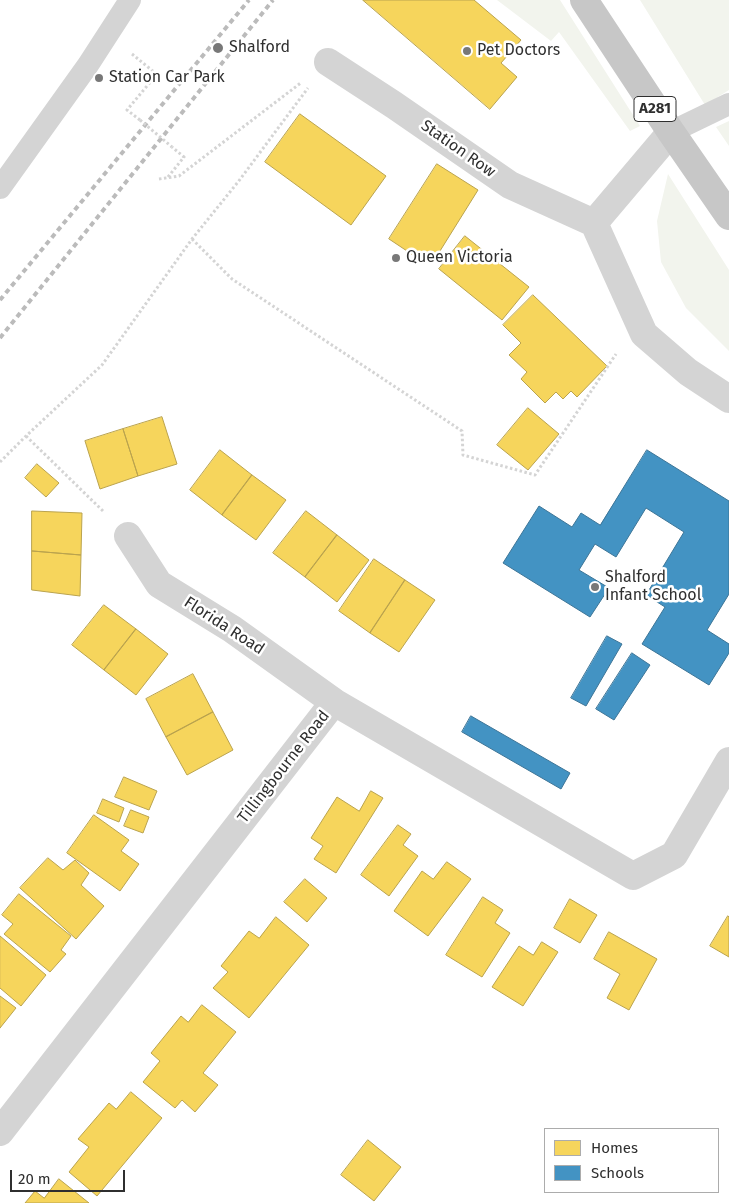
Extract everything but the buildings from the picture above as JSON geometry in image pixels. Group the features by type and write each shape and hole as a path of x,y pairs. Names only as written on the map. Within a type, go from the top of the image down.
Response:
{"main road":[{"name":"A281","path":"584,0 729,216"}],"street":[{"name":"Station Row","path":"328,62 510,185 594,223"},
{"path":"671,132 594,223 644,334 688,372 729,399"},
{"name":"Florida Road","path":"128,536 159,584 232,629 334,702"},
{"name":"Tillingbourne Road","path":"0,1132 334,702 633,876 674,855 729,762"}],"lane":[{"path":"0,188 108,35 130,0"},
{"path":"671,132 729,104"}],"path":[{"path":"159,178 179,176 328,62"},
{"path":"0,462 102,365 192,240 328,62"},
{"path":"157,74 127,110 184,157 168,178"},
{"path":"192,240 232,279 462,431 463,455 535,475 623,344 644,334"},
{"path":"26,436 128,536"}],"shaded area":[{"path":"497,0 560,0 640,126 630,131 559,32 551,41"},
{"path":"640,0 729,0 729,90 705,105"},
{"path":"729,121 729,146 716,127"},
{"path":"668,174 729,270 729,351 686,308 661,262 657,221"}],"railway":[{"path":"0,300 249,0"},
{"path":"0,338 273,0"}],"place":[{"name":"Shalford","path":"218,48"},
{"name":"Pet Doctors","path":"467,51"},
{"name":"Station Car Park","path":"99,78"},
{"name":"Queen Victoria","path":"396,258"},
{"name":"Shalford Infant School","path":"595,587"}]}
